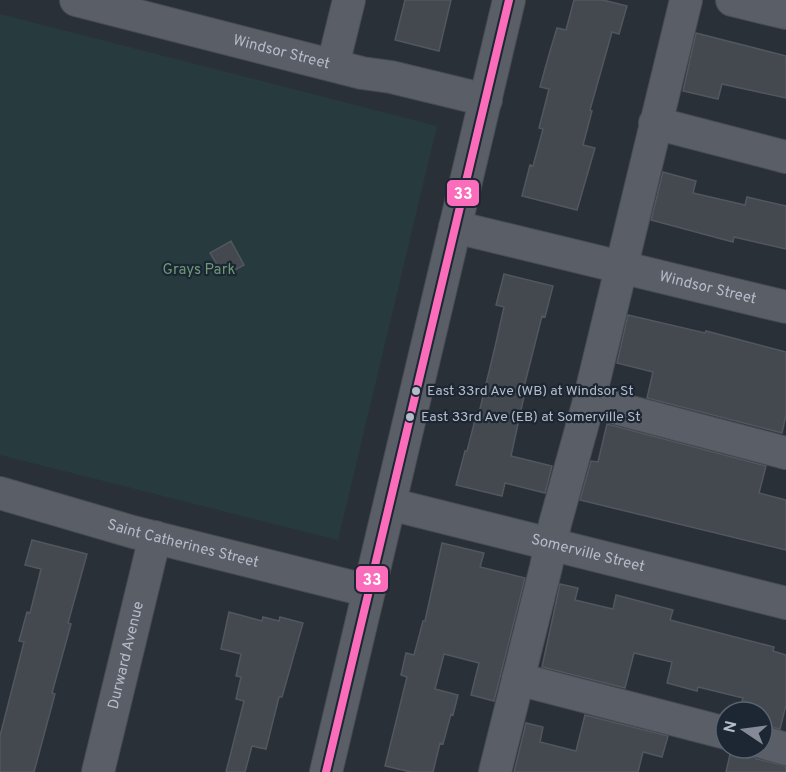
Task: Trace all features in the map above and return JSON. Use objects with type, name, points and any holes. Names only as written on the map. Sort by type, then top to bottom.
[{"type":"street","name":"Windsor Street","points":[[76,0],[333,65],[486,100]]},
{"type":"street","points":[[333,65],[349,0]]},
{"type":"street","points":[[326,772],[510,0]]},
{"type":"street","points":[[495,772],[555,524],[589,401],[686,0]]},
{"type":"street","points":[[732,0],[786,13]]},
{"type":"street","points":[[655,123],[786,157]]},
{"type":"street","name":"Windsor Street","points":[[455,226],[786,307]]},
{"type":"street","points":[[589,401],[786,453]]},
{"type":"street","name":"Saint Catherines Street","points":[[0,493],[155,537],[369,591]]},
{"type":"street","name":"Somerville Street","points":[[390,504],[786,603]]},
{"type":"street","name":"Durward Avenue","points":[[98,772],[155,537]]},
{"type":"street","points":[[519,679],[714,730]]},
{"type":"green space","name":"Grays Park","points":[[0,14],[437,126],[338,540],[0,455]]},
{"type":"building","points":[[405,0],[451,0],[439,51],[395,40]]},
{"type":"building","points":[[574,0],[603,0],[627,6],[619,34],[612,32],[590,110],[592,111],[583,145],[595,148],[577,210],[522,196],[543,129],[539,128],[549,89],[540,87],[557,28],[566,30]]},
{"type":"building","points":[[696,33],[786,56],[786,98],[722,84],[718,99],[683,91]]},
{"type":"building","points":[[663,172],[696,181],[693,193],[745,205],[747,197],[786,206],[786,249],[734,237],[733,242],[651,220]]},
{"type":"building","points":[[231,241],[244,265],[224,276],[210,253]]},
{"type":"building","points":[[504,274],[553,286],[545,317],[542,316],[523,391],[525,392],[511,456],[552,466],[545,493],[505,483],[502,496],[456,485],[476,416],[478,417],[495,347],[504,307],[496,305]]},
{"type":"building","points":[[628,315],[705,333],[706,331],[786,352],[786,415],[782,433],[647,398],[653,372],[617,363]]},
{"type":"building","points":[[607,424],[766,466],[759,493],[786,500],[786,550],[580,500],[591,461],[598,462]]},
{"type":"building","points":[[32,540],[87,554],[68,623],[71,624],[34,772],[0,772],[0,736],[24,642],[19,641],[27,612],[30,613],[41,569],[25,565]]},
{"type":"building","points":[[442,543],[484,553],[480,567],[525,578],[494,701],[471,695],[479,663],[444,654],[435,689],[458,695],[453,715],[451,714],[443,744],[440,743],[433,772],[411,772],[385,766],[407,677],[401,675],[406,653],[414,655],[423,621],[425,621]]},
{"type":"building","points":[[560,584],[578,588],[575,600],[613,609],[616,595],[673,610],[670,620],[774,647],[773,651],[786,655],[786,705],[780,729],[774,728],[774,700],[742,700],[743,698],[698,687],[697,691],[667,683],[672,662],[634,653],[625,688],[542,667]]},
{"type":"building","points":[[229,612],[262,621],[263,617],[279,621],[280,617],[303,623],[282,697],[279,697],[266,749],[252,746],[245,772],[226,772],[244,701],[236,699],[241,677],[236,676],[241,654],[221,649]]},
{"type":"building","points":[[585,715],[668,736],[662,757],[643,752],[638,772],[514,772],[526,723],[543,727],[540,742],[576,751]]},
{"type":"building","points":[[729,760],[761,760],[786,766],[786,772],[726,772]]},
{"type":"transit line","name":"33","points":[[326,772],[509,0]]},
{"type":"place","name":"East 33rd Ave (WB) at Windsor St","points":[[416,391]]},
{"type":"place","name":"East 33rd Ave (EB) at Somerville St","points":[[410,417]]}]
